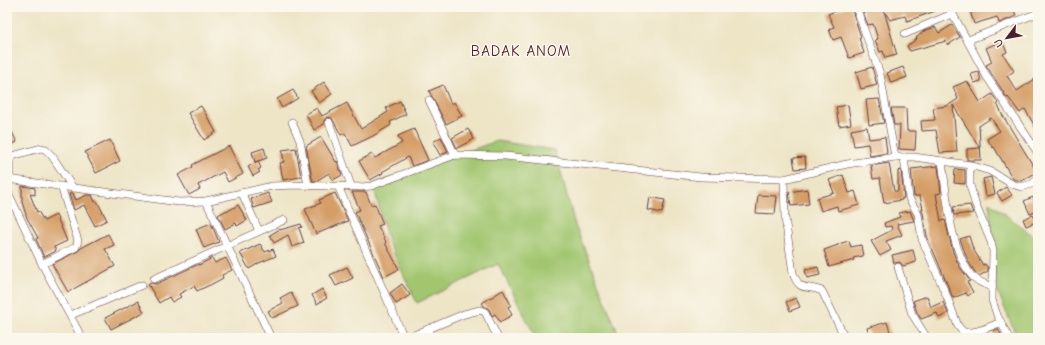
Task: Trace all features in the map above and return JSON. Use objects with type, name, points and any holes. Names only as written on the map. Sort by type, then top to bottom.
[{"type":"street","points":[[856,7],[880,74],[895,157]]},
{"type":"street","points":[[906,34],[951,10],[987,77],[1038,153]]},
{"type":"street","points":[[968,40],[1038,13]]},
{"type":"street","points":[[428,100],[455,155]]},
{"type":"street","points":[[292,122],[300,141],[308,185]]},
{"type":"street","points":[[329,122],[350,186]]},
{"type":"street","points":[[73,188],[49,151],[41,148],[12,156],[10,161],[9,180],[179,202],[206,201],[272,186],[308,185],[361,187],[380,183],[455,155],[505,156],[702,177],[784,179],[847,164],[895,157],[914,157],[970,165],[990,171],[1012,184],[1022,187],[1032,184],[1038,179]]},
{"type":"street","points":[[904,157],[909,198],[918,214],[922,239],[960,330],[966,333],[980,330],[1001,322]]},
{"type":"street","points":[[942,161],[954,238],[959,252],[971,275],[978,282],[992,287]]},
{"type":"street","points":[[970,165],[970,185],[975,203],[991,242],[993,251],[992,300],[1009,338]]},
{"type":"street","points":[[784,179],[785,218],[795,279],[799,286],[815,288],[822,291],[845,338]]},
{"type":"street","points":[[42,264],[77,245],[78,241],[62,186]]},
{"type":"street","points":[[338,186],[405,338],[464,314],[480,310],[485,312],[498,338]]},
{"type":"street","points":[[7,190],[42,264],[82,338]]},
{"type":"street","points":[[242,193],[259,231]]},
{"type":"street","points":[[206,201],[271,338]]},
{"type":"street","points":[[154,279],[284,220]]},
{"type":"street","points":[[898,267],[912,314],[927,338]]},
{"type":"street","points":[[71,316],[142,285]]},
{"type":"street","points":[[428,329],[432,338]]},
{"type":"green space","points":[[497,141],[555,150],[575,225],[620,338],[536,338],[498,264],[417,303],[388,242],[373,184]]},
{"type":"green space","points":[[989,202],[1033,236],[1038,234],[1038,338],[999,338],[1015,333],[995,285]]},
{"type":"building","points":[[846,7],[851,7],[861,37],[859,38],[864,53],[849,58],[841,37],[833,40],[829,29],[834,27],[828,14]]},
{"type":"building","points":[[861,7],[944,8],[907,21],[905,16],[890,20],[884,11],[897,55],[885,58],[883,51],[880,52],[875,40],[878,39],[873,24],[868,25]]},
{"type":"building","points":[[969,7],[1013,7],[1016,16],[999,23],[997,17],[974,24]]},
{"type":"building","points":[[952,25],[960,37],[948,45],[946,41],[910,51],[907,46],[917,39],[916,38],[924,31],[935,27],[939,33]]},
{"type":"building","points":[[1002,41],[1007,52],[1003,54],[1014,71],[1007,76],[1017,91],[1038,77],[1038,132],[1025,109],[1020,113],[1008,97],[1007,98],[986,65],[992,62],[986,48]]},
{"type":"building","points":[[872,67],[877,85],[861,89],[856,72]]},
{"type":"building","points":[[903,67],[907,77],[891,83],[887,73]]},
{"type":"building","points":[[979,72],[981,81],[974,83],[971,74]]},
{"type":"building","points":[[967,81],[980,102],[992,94],[998,103],[997,104],[1000,111],[1037,172],[1022,181],[1013,179],[994,147],[993,148],[987,139],[1000,131],[991,118],[979,126],[981,160],[967,160],[967,149],[980,148],[953,105],[957,152],[940,153],[936,130],[922,131],[921,121],[935,120],[933,108],[947,106],[958,99],[953,87]]},
{"type":"building","points":[[324,82],[332,94],[319,103],[311,91]]},
{"type":"building","points":[[443,85],[451,104],[454,102],[462,116],[446,124],[429,91]]},
{"type":"building","points":[[293,90],[298,98],[282,108],[277,99]]},
{"type":"building","points":[[879,99],[884,123],[869,125],[866,100]]},
{"type":"building","points":[[400,101],[406,114],[390,122],[391,125],[373,136],[352,146],[345,133],[341,135],[332,118],[327,117],[324,124],[314,130],[306,114],[317,108],[322,116],[347,103],[361,129],[388,112],[386,108]]},
{"type":"building","points":[[848,105],[851,124],[839,126],[836,107]]},
{"type":"building","points":[[201,106],[216,132],[204,140],[188,113]]},
{"type":"building","points":[[891,108],[906,108],[907,131],[916,131],[915,150],[899,149],[900,125],[894,125]]},
{"type":"building","points":[[7,122],[17,142],[7,147]]},
{"type":"building","points":[[867,127],[869,139],[885,137],[887,153],[870,156],[868,144],[854,146],[851,130]]},
{"type":"building","points":[[414,129],[428,160],[412,166],[408,157],[370,180],[359,161],[372,154],[375,158],[402,143],[398,136]]},
{"type":"building","points":[[468,129],[474,139],[457,148],[452,138]]},
{"type":"building","points":[[321,137],[336,162],[337,161],[342,175],[333,180],[329,173],[316,181],[313,181],[306,146]]},
{"type":"building","points":[[441,137],[448,152],[440,155],[433,142]]},
{"type":"building","points":[[110,140],[120,161],[96,173],[85,152]]},
{"type":"building","points":[[229,146],[243,174],[228,182],[223,172],[198,185],[200,189],[189,195],[178,175],[193,167],[192,165]]},
{"type":"building","points":[[264,148],[267,158],[255,162],[252,152]]},
{"type":"building","points":[[296,148],[301,177],[283,180],[280,163],[284,162],[282,150]]},
{"type":"building","points":[[805,157],[806,168],[795,169],[793,158]]},
{"type":"building","points":[[258,161],[261,168],[258,170],[260,172],[253,176],[248,167]]},
{"type":"building","points":[[889,163],[894,191],[898,191],[898,171],[901,170],[904,198],[902,198],[902,200],[884,203],[880,178],[873,179],[871,166]]},
{"type":"building","points":[[938,166],[941,193],[936,194],[941,221],[945,220],[953,252],[959,266],[970,281],[967,282],[973,292],[968,296],[966,293],[953,298],[927,236],[921,209],[923,209],[920,196],[914,196],[911,169]]},
{"type":"building","points":[[955,169],[965,170],[965,184],[954,183]]},
{"type":"building","points":[[843,175],[849,193],[855,191],[859,205],[838,211],[837,206],[821,211],[817,198],[834,193],[829,180]]},
{"type":"building","points":[[991,177],[995,194],[986,196],[983,179]]},
{"type":"building","points":[[22,186],[35,188],[35,195],[30,194],[37,212],[38,211],[44,221],[56,215],[67,241],[54,247],[56,251],[44,257],[36,239],[38,238],[27,218],[22,202]]},
{"type":"building","points":[[1006,187],[1012,195],[1002,201],[997,193]]},
{"type":"building","points":[[807,189],[809,204],[791,206],[789,192]]},
{"type":"building","points":[[352,192],[366,192],[371,205],[375,204],[383,224],[378,226],[399,269],[384,277],[355,212],[360,210]]},
{"type":"building","points":[[73,193],[76,200],[87,195],[92,195],[95,202],[97,201],[107,220],[95,226],[84,205],[74,210],[69,194]]},
{"type":"building","points":[[268,193],[272,202],[254,208],[251,199]]},
{"type":"building","points":[[335,193],[348,221],[316,234],[305,209],[321,203],[319,200]]},
{"type":"building","points":[[758,195],[777,196],[775,214],[756,213]]},
{"type":"building","points":[[650,197],[665,200],[662,213],[648,210]]},
{"type":"building","points":[[1033,197],[1038,211],[1030,214],[1024,201]]},
{"type":"building","points":[[238,205],[247,220],[237,226],[236,223],[225,229],[218,215]]},
{"type":"building","points":[[970,205],[973,213],[954,215],[953,207]]},
{"type":"building","points":[[910,211],[914,221],[897,224],[902,235],[886,241],[891,250],[880,256],[871,241],[892,230],[891,226],[885,227],[884,223],[900,217],[899,213]]},
{"type":"building","points":[[1033,215],[1036,222],[1026,226],[1023,219]]},
{"type":"building","points":[[211,223],[219,242],[204,248],[196,229]]},
{"type":"building","points":[[301,224],[302,227],[299,228],[304,243],[292,247],[288,235],[274,243],[270,235],[280,229]]},
{"type":"building","points":[[108,234],[114,245],[105,249],[115,266],[68,292],[52,264]]},
{"type":"building","points":[[969,236],[973,249],[983,265],[985,264],[988,268],[988,271],[979,276],[968,261],[960,239]]},
{"type":"building","points":[[849,241],[851,247],[861,245],[863,256],[829,267],[824,250]]},
{"type":"building","points":[[260,244],[265,252],[273,249],[276,256],[249,269],[240,253]]},
{"type":"building","points":[[913,250],[916,262],[903,266],[900,262],[894,263],[892,255]]},
{"type":"building","points":[[212,258],[215,263],[226,258],[232,270],[222,275],[223,278],[197,291],[194,286],[179,294],[181,297],[172,302],[169,297],[159,303],[148,284],[156,284]]},
{"type":"building","points":[[347,267],[353,278],[336,286],[330,275]]},
{"type":"building","points":[[818,267],[820,275],[807,278],[805,270]]},
{"type":"building","points":[[402,284],[410,295],[396,304],[390,293]]},
{"type":"building","points":[[322,289],[327,298],[317,304],[312,295]]},
{"type":"building","points":[[503,290],[511,305],[508,307],[512,315],[500,322],[495,314],[492,316],[489,309],[482,303]]},
{"type":"building","points":[[291,292],[298,306],[272,318],[268,311],[283,303],[280,298]]},
{"type":"building","points":[[927,296],[931,307],[943,302],[948,313],[939,318],[937,313],[921,319],[913,301]]},
{"type":"building","points":[[796,298],[800,307],[790,311],[786,302]]},
{"type":"building","points":[[138,301],[144,312],[111,329],[105,318]]},
{"type":"building","points":[[887,322],[892,338],[870,338],[867,328]]},
{"type":"building","points":[[998,329],[1003,338],[997,338],[993,331]]},
{"type":"district","name":"BADAK ANOM","points":[[521,51]]}]
